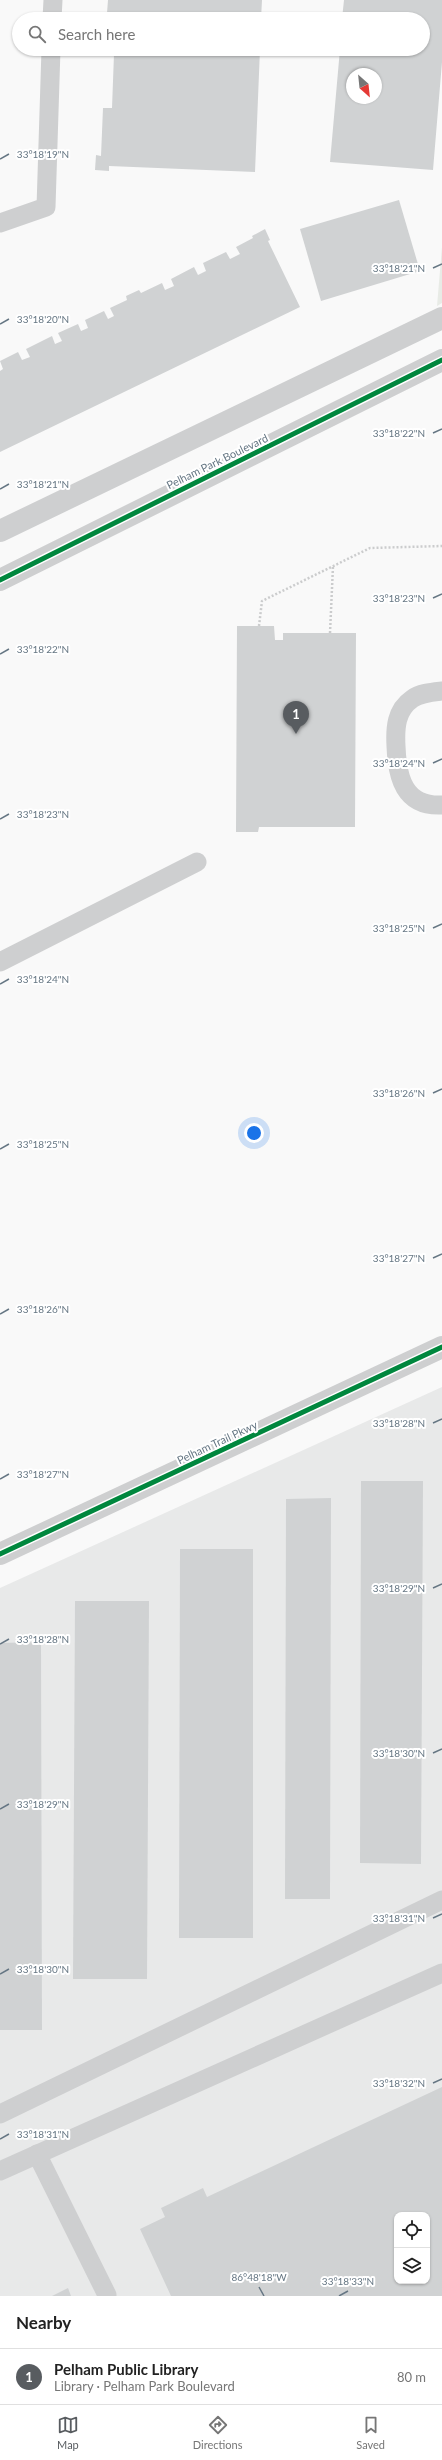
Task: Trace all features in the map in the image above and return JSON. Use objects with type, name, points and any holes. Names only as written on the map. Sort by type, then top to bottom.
[{"type":"street","points":[[0,532],[442,318]]},
{"type":"street","name":"Pelham Park Boulevard","points":[[0,580],[442,360]]},
{"type":"street","name":"Pelham Trail Pkwy","points":[[0,1554],[442,1347]]},
{"type":"lane","points":[[52,12],[53,0]]},
{"type":"lane","points":[[0,223],[46,207],[51,56]]},
{"type":"lane","points":[[442,691],[413,698],[404,706],[398,717],[396,732],[396,768],[404,788],[412,797],[425,803],[442,806]]},
{"type":"lane","points":[[0,962],[197,862]]},
{"type":"lane","points":[[0,2114],[442,1900]]},
{"type":"lane","points":[[0,2171],[442,1973]]},
{"type":"lane","points":[[37,2154],[106,2295]]},
{"type":"path","points":[[259,626],[262,601],[370,548],[442,546]]},
{"type":"path","points":[[330,633],[333,566]]},
{"type":"shaded area","points":[[442,247],[442,303],[437,306]]},
{"type":"shaded area","points":[[442,1387],[442,2296],[0,2296],[0,1588]]},
{"type":"building","points":[[108,0],[262,0],[261,12],[107,12]]},
{"type":"building","points":[[344,0],[442,0],[442,62],[433,170],[330,162],[339,56],[430,56],[430,12],[343,12]]},
{"type":"building","points":[[114,56],[260,56],[255,172],[109,166],[109,171],[95,170],[96,155],[101,156],[103,108],[112,108]]},
{"type":"building","points":[[399,200],[420,271],[321,301],[300,229]]},
{"type":"building","points":[[265,229],[270,240],[268,241],[300,307],[0,452],[0,371],[3,369],[0,361],[18,352],[22,360],[30,357],[26,349],[52,336],[55,344],[62,341],[58,333],[78,324],[81,331],[88,328],[85,320],[104,311],[108,319],[114,316],[110,308],[127,300],[126,296],[139,290],[141,293],[162,283],[165,290],[174,286],[171,279],[194,267],[198,275],[206,271],[203,263],[226,252],[230,259],[240,254],[236,247],[253,238],[252,236]]},
{"type":"building","points":[[237,626],[274,626],[275,640],[283,640],[283,633],[356,633],[355,827],[259,827],[258,832],[236,832]]},
{"type":"building","points":[[361,1481],[423,1481],[421,1864],[360,1863]]},
{"type":"building","points":[[331,1498],[330,1899],[285,1899],[286,1499]]},
{"type":"building","points":[[180,1549],[253,1549],[253,1938],[179,1938]]},
{"type":"building","points":[[75,1601],[149,1601],[147,1979],[73,1979]]},
{"type":"building","points":[[41,1642],[42,2030],[0,2030],[0,1643]]},
{"type":"building","points":[[442,2087],[442,2296],[171,2296],[140,2229],[165,2217],[161,2208],[203,2188],[207,2197]]},
{"type":"building","points":[[68,2288],[71,2296],[52,2296]]},
{"type":"cycle path","points":[[0,580],[442,360]]},
{"type":"cycle path","points":[[0,1554],[442,1347]]},
{"type":"place","name":"Pelham Public Library","points":[[296,734]]}]
